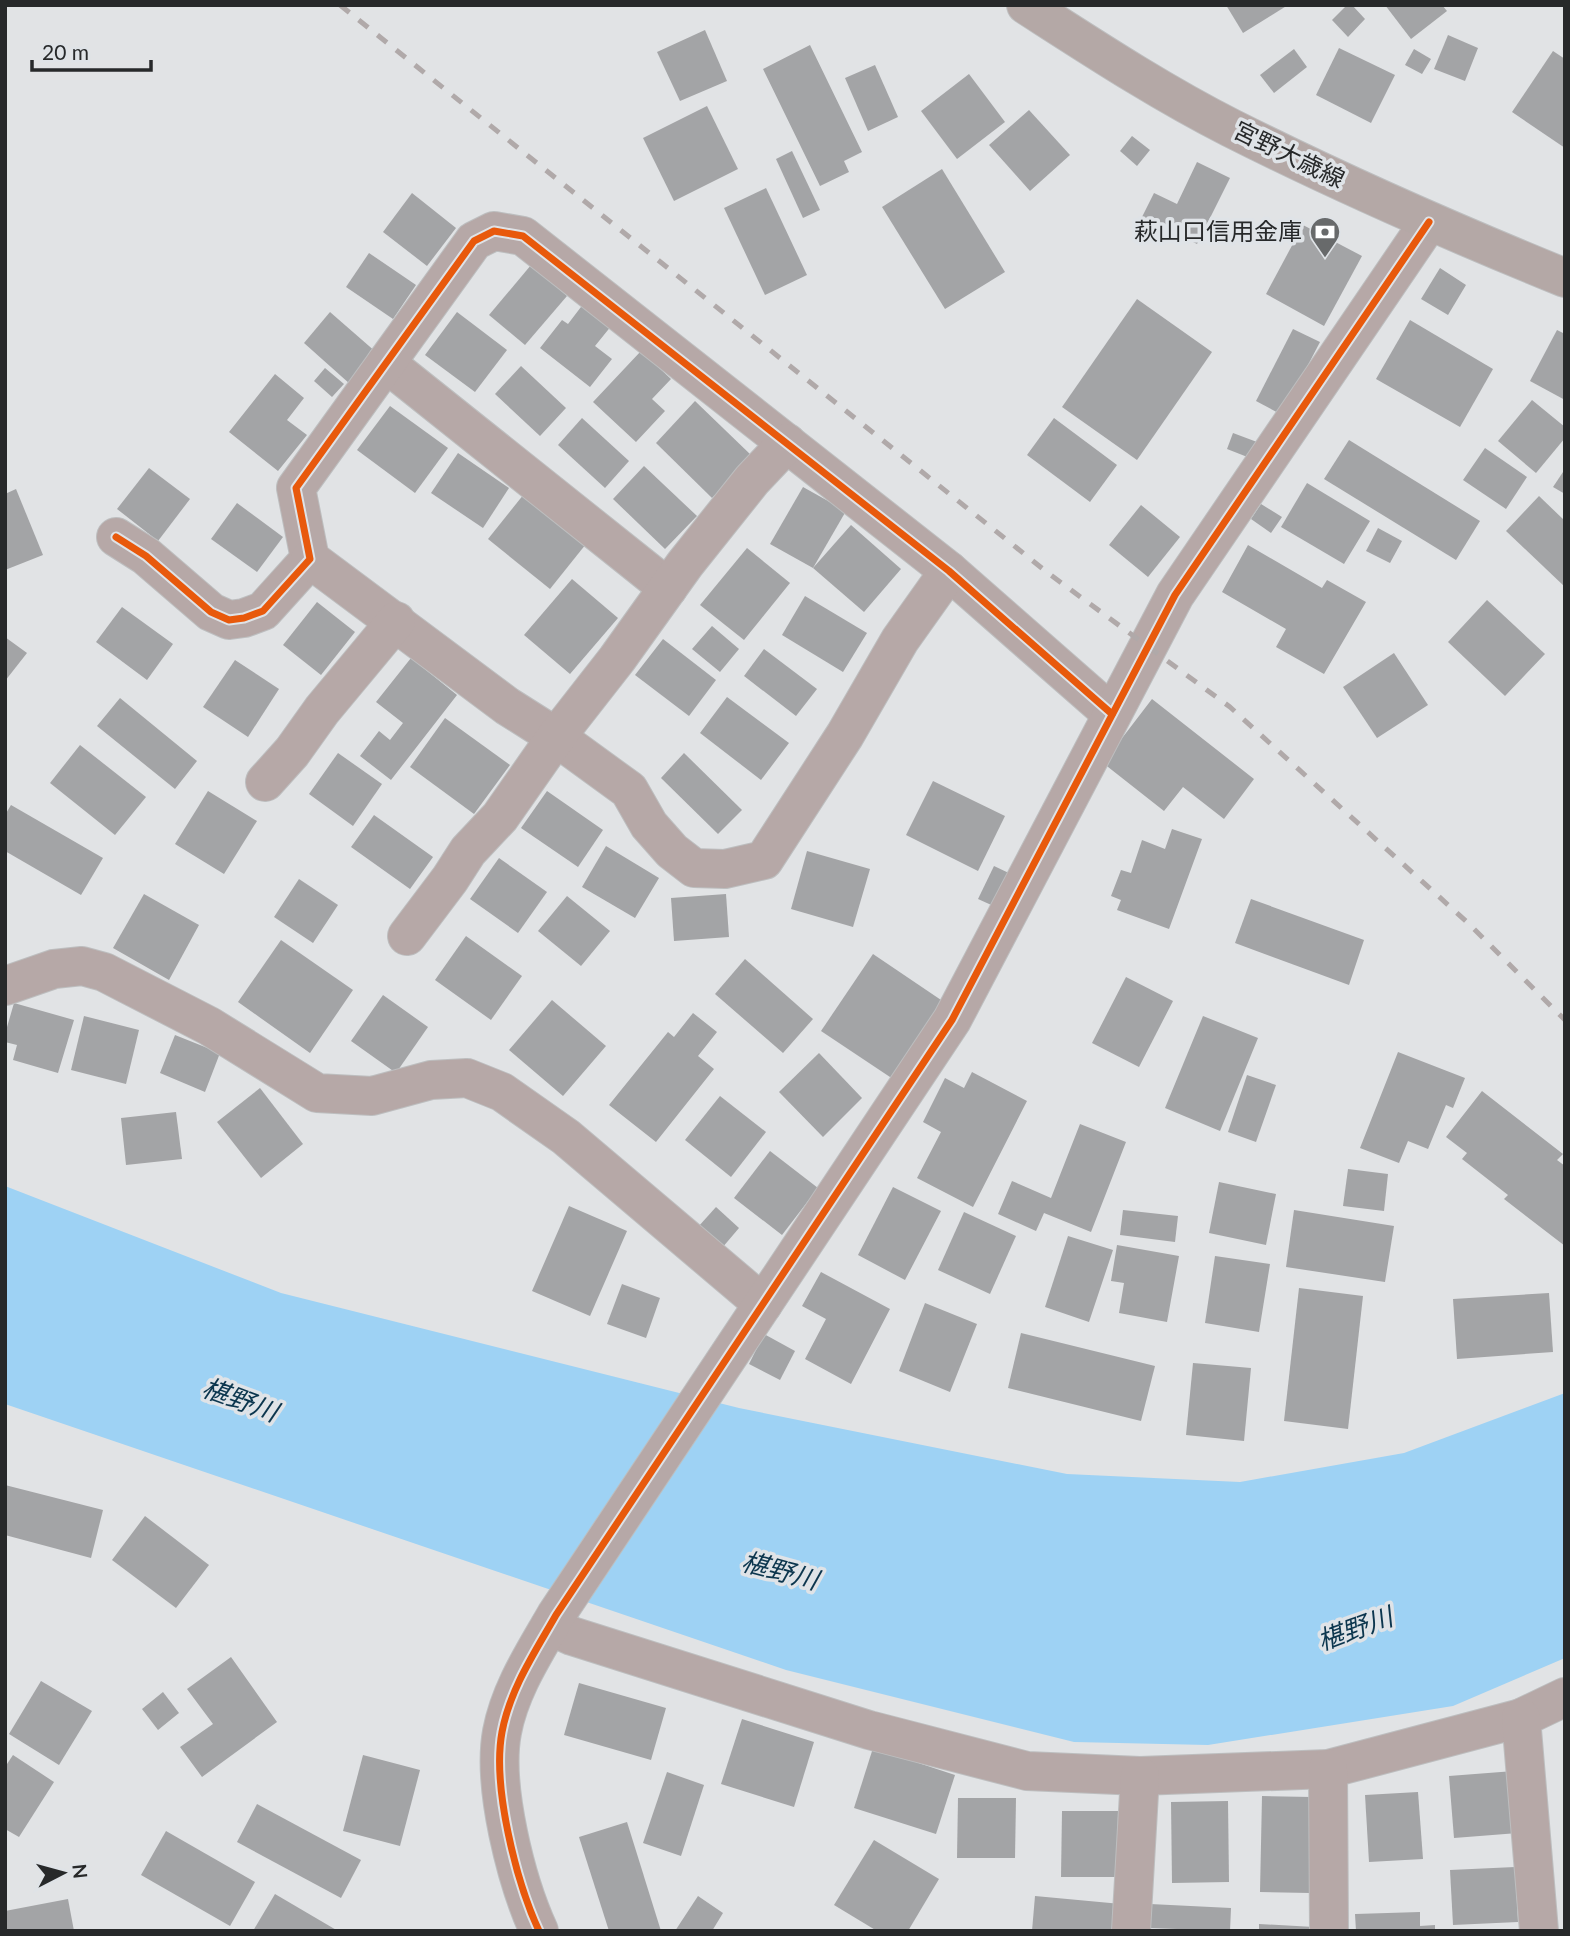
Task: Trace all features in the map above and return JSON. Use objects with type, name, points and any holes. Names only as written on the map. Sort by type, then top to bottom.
[{"type":"main road","name":"宮野大歳線","points":[[1026,5],[1119,66],[1229,127],[1429,222],[1565,278]]},
{"type":"street","points":[[539,1931],[532,1917],[507,1828],[500,1771],[502,1731],[521,1675],[553,1620],[951,1020],[1175,595],[1429,222]]},
{"type":"street","points":[[949,571],[900,640],[845,735],[764,860],[725,869],[694,868],[672,851],[649,825],[629,790],[507,705],[310,559],[296,488],[474,241],[494,231],[523,236],[949,571],[1112,714]]},
{"type":"street","points":[[386,363],[668,588]]},
{"type":"street","points":[[407,936],[468,852],[500,817],[556,737],[717,522],[787,443]]},
{"type":"street","points":[[116,537],[146,556],[211,612],[229,620],[263,611],[310,559]]},
{"type":"street","points":[[265,782],[396,621]]},
{"type":"street","points":[[5,986],[54,970],[82,966],[104,972],[209,1026],[317,1093],[372,1097],[431,1080],[467,1078],[502,1092],[566,1137],[763,1304]]},
{"type":"street","points":[[553,1620],[572,1636],[869,1730],[1027,1771],[1140,1776],[1328,1769],[1521,1718],[1565,1697]]},
{"type":"street","points":[[1521,1718],[1539,1931]]},
{"type":"street","points":[[1328,1769],[1329,1931]]},
{"type":"street","points":[[1131,1931],[1140,1776]]},
{"type":"water","name":"椹野川","points":[[5,1186],[281,1293],[739,1408],[1067,1474],[1240,1482],[1404,1453],[1565,1393],[1565,1658],[1453,1706],[1208,1745],[1074,1742],[786,1670],[5,1404]]},
{"type":"building","points":[[1226,5],[1288,5],[1243,33]]},
{"type":"building","points":[[1347,5],[1352,5],[1365,19],[1348,37],[1332,20]]},
{"type":"building","points":[[1385,5],[1442,5],[1447,11],[1411,39]]},
{"type":"building","points":[[705,30],[727,81],[680,101],[657,52]]},
{"type":"building","points":[[1448,35],[1478,48],[1465,81],[1434,69]]},
{"type":"building","points":[[810,45],[862,152],[844,161],[849,172],[820,186],[763,69]]},
{"type":"building","points":[[1339,48],[1395,75],[1371,123],[1316,95]]},
{"type":"building","points":[[1294,49],[1307,67],[1274,93],[1260,75]]},
{"type":"building","points":[[1414,49],[1431,59],[1422,74],[1405,65]]},
{"type":"building","points":[[1553,51],[1565,59],[1565,148],[1512,112]]},
{"type":"building","points":[[875,65],[898,117],[868,131],[845,78]]},
{"type":"building","points":[[969,74],[1005,122],[957,159],[921,111]]},
{"type":"building","points":[[707,106],[738,169],[674,201],[643,138]]},
{"type":"building","points":[[1029,110],[1070,155],[1030,191],[989,145]]},
{"type":"building","points":[[1132,136],[1150,150],[1137,166],[1120,151]]},
{"type":"building","points":[[792,151],[820,210],[803,218],[776,159]]},
{"type":"building","points":[[1197,162],[1230,178],[1197,244],[1142,217],[1154,193],[1177,204]]},
{"type":"building","points":[[942,169],[1005,272],[945,309],[882,207]]},
{"type":"building","points":[[766,188],[807,275],[765,295],[724,208]]},
{"type":"building","points":[[412,193],[456,228],[427,266],[383,232]]},
{"type":"building","points":[[1303,225],[1362,256],[1324,326],[1266,294]]},
{"type":"building","points":[[369,253],[416,285],[393,319],[346,287]]},
{"type":"building","points":[[531,265],[567,296],[525,345],[489,315]]},
{"type":"building","points":[[1440,268],[1466,285],[1448,315],[1421,299]]},
{"type":"building","points":[[1137,299],[1212,352],[1137,460],[1062,407]]},
{"type":"building","points":[[584,303],[612,325],[595,346],[612,359],[590,387],[540,348],[562,320],[568,324]]},
{"type":"building","points":[[330,312],[377,353],[350,384],[304,343]]},
{"type":"building","points":[[457,312],[507,350],[475,392],[425,355]]},
{"type":"building","points":[[1410,320],[1493,369],[1460,427],[1376,379]]},
{"type":"building","points":[[1293,329],[1320,342],[1282,415],[1256,401]]},
{"type":"building","points":[[1557,330],[1565,334],[1565,400],[1530,381]]},
{"type":"building","points":[[641,351],[671,379],[652,399],[665,411],[636,442],[593,402]]},
{"type":"building","points":[[521,366],[566,408],[540,436],[495,394]]},
{"type":"building","points":[[325,368],[344,384],[332,397],[314,381]]},
{"type":"building","points":[[275,374],[304,398],[287,420],[307,435],[278,471],[229,432]]},
{"type":"building","points":[[1532,400],[1565,427],[1565,438],[1536,473],[1498,441]]},
{"type":"building","points":[[695,401],[752,456],[712,498],[656,443]]},
{"type":"building","points":[[390,406],[448,448],[415,493],[357,450]]},
{"type":"building","points":[[582,418],[629,461],[605,488],[558,445]]},
{"type":"building","points":[[1054,418],[1117,465],[1090,502],[1027,455]]},
{"type":"building","points":[[1233,433],[1257,442],[1250,458],[1227,449]]},
{"type":"building","points":[[1349,440],[1480,521],[1456,560],[1324,479]]},
{"type":"building","points":[[1485,448],[1527,477],[1506,509],[1463,480]]},
{"type":"building","points":[[458,453],[509,488],[483,528],[431,493]]},
{"type":"building","points":[[644,466],[697,516],[665,549],[613,499]]},
{"type":"building","points":[[149,468],[190,499],[158,541],[117,509]]},
{"type":"building","points":[[1565,469],[1565,494],[1553,487]]},
{"type":"building","points":[[1307,483],[1370,521],[1344,564],[1281,527]]},
{"type":"building","points":[[803,487],[846,511],[813,568],[770,544]]},
{"type":"building","points":[[16,489],[43,555],[5,570],[5,494]]},
{"type":"building","points":[[528,489],[590,539],[550,589],[488,539]]},
{"type":"building","points":[[1539,496],[1565,521],[1565,587],[1506,531]]},
{"type":"building","points":[[237,503],[283,537],[257,572],[211,539]]},
{"type":"building","points":[[1261,504],[1282,517],[1271,533],[1251,519]]},
{"type":"building","points":[[1141,505],[1180,537],[1148,577],[1109,545]]},
{"type":"building","points":[[851,525],[901,569],[864,612],[813,568]]},
{"type":"building","points":[[1378,528],[1402,541],[1390,563],[1366,551]]},
{"type":"building","points":[[1248,545],[1322,588],[1327,580],[1366,602],[1324,674],[1276,647],[1286,629],[1222,592]]},
{"type":"building","points":[[747,548],[790,583],[744,640],[700,605]]},
{"type":"building","points":[[572,579],[618,618],[570,674],[524,635]]},
{"type":"building","points":[[805,596],[867,633],[843,672],[782,635]]},
{"type":"building","points":[[1487,600],[1545,654],[1505,696],[1448,642]]},
{"type":"building","points":[[317,602],[355,632],[321,675],[283,645]]},
{"type":"building","points":[[122,607],[173,644],[147,680],[96,642]]},
{"type":"building","points":[[712,626],[739,649],[720,672],[692,649]]},
{"type":"building","points":[[5,637],[27,653],[5,681]]},
{"type":"building","points":[[663,639],[716,680],[689,716],[635,675]]},
{"type":"building","points":[[764,649],[817,689],[796,716],[744,676]]},
{"type":"building","points":[[1394,653],[1428,705],[1377,738],[1343,687]]},
{"type":"building","points":[[411,658],[457,695],[391,780],[360,756],[379,731],[390,740],[403,723],[376,702]]},
{"type":"building","points":[[235,660],[279,689],[248,737],[203,707]]},
{"type":"building","points":[[727,697],[789,743],[761,780],[700,733]]},
{"type":"building","points":[[120,698],[197,761],[175,789],[97,726]]},
{"type":"building","points":[[1152,699],[1254,779],[1224,819],[1183,787],[1164,811],[1103,763]]},
{"type":"building","points":[[445,718],[510,765],[474,814],[410,767]]},
{"type":"building","points":[[80,745],[146,797],[115,835],[50,783]]},
{"type":"building","points":[[338,753],[382,784],[353,826],[309,794]]},
{"type":"building","points":[[684,753],[742,810],[718,834],[661,778]]},
{"type":"building","points":[[933,781],[1005,816],[978,871],[906,835]]},
{"type":"building","points":[[208,791],[257,821],[224,874],[175,844]]},
{"type":"building","points":[[547,791],[603,830],[578,867],[521,828]]},
{"type":"building","points":[[11,805],[103,858],[81,895],[5,851],[5,815]]},
{"type":"building","points":[[374,815],[433,857],[410,889],[351,847]]},
{"type":"building","points":[[1172,829],[1202,839],[1169,929],[1117,910],[1121,900],[1111,896],[1121,870],[1131,873],[1142,840],[1165,849]]},
{"type":"building","points":[[606,846],[659,878],[635,918],[582,887]]},
{"type":"building","points":[[807,851],[870,869],[853,927],[791,909]]},
{"type":"building","points":[[499,858],[547,892],[518,933],[470,899]]},
{"type":"building","points":[[994,866],[1013,875],[998,908],[978,899]]},
{"type":"building","points":[[299,879],[338,905],[313,943],[274,917]]},
{"type":"building","points":[[144,894],[199,925],[169,980],[113,948]]},
{"type":"building","points":[[726,894],[729,937],[674,941],[671,898]]},
{"type":"building","points":[[567,896],[610,931],[581,966],[538,931]]},
{"type":"building","points":[[1251,899],[1364,940],[1349,985],[1235,943]]},
{"type":"building","points":[[466,936],[522,976],[491,1020],[435,980]]},
{"type":"building","points":[[281,940],[353,990],[310,1053],[238,1002]]},
{"type":"building","points":[[873,954],[944,1002],[893,1079],[821,1031]]},
{"type":"building","points":[[745,959],[813,1019],[783,1053],[715,994]]},
{"type":"building","points":[[1126,977],[1173,1001],[1139,1067],[1092,1043]]},
{"type":"building","points":[[383,995],[428,1027],[396,1073],[351,1041]]},
{"type":"building","points":[[552,1000],[606,1046],[563,1096],[509,1050]]},
{"type":"building","points":[[14,1003],[74,1020],[58,1073],[13,1060],[17,1045],[5,1042],[5,1034]]},
{"type":"building","points":[[693,1013],[717,1032],[698,1056],[714,1069],[656,1142],[609,1105],[668,1032],[674,1037]]},
{"type":"building","points":[[84,1016],[139,1030],[126,1084],[71,1070]]},
{"type":"building","points":[[1203,1016],[1258,1038],[1220,1131],[1165,1108]]},
{"type":"building","points":[[175,1035],[220,1053],[205,1092],[160,1073]]},
{"type":"building","points":[[1398,1052],[1465,1078],[1453,1108],[1446,1105],[1428,1149],[1408,1141],[1399,1163],[1360,1148]]},
{"type":"building","points":[[819,1053],[862,1098],[823,1137],[779,1092]]},
{"type":"building","points":[[972,1072],[1027,1101],[973,1207],[917,1178],[941,1132],[923,1122],[945,1078],[964,1088]]},
{"type":"building","points":[[1247,1075],[1276,1085],[1256,1142],[1228,1132]]},
{"type":"building","points":[[260,1088],[303,1144],[261,1178],[217,1122]]},
{"type":"building","points":[[1482,1091],[1563,1154],[1557,1160],[1565,1166],[1565,1246],[1504,1199],[1508,1195],[1462,1159],[1467,1153],[1446,1137]]},
{"type":"building","points":[[720,1096],[766,1132],[731,1177],[685,1140]]},
{"type":"building","points":[[176,1112],[182,1159],[126,1165],[121,1118]]},
{"type":"building","points":[[1080,1124],[1126,1142],[1091,1232],[1044,1213],[1036,1231],[998,1214],[1012,1181],[1051,1198]]},
{"type":"building","points":[[770,1151],[818,1188],[782,1235],[734,1198]]},
{"type":"building","points":[[1348,1169],[1388,1174],[1384,1211],[1343,1206]]},
{"type":"building","points":[[1219,1182],[1276,1194],[1266,1245],[1209,1233]]},
{"type":"building","points":[[893,1187],[941,1211],[905,1280],[858,1255]]},
{"type":"building","points":[[569,1206],[627,1231],[590,1316],[532,1291]]},
{"type":"building","points":[[716,1207],[739,1228],[722,1248],[698,1227]]},
{"type":"building","points":[[1123,1210],[1178,1216],[1175,1242],[1120,1235]]},
{"type":"building","points":[[1294,1210],[1394,1226],[1385,1282],[1286,1267]]},
{"type":"building","points":[[964,1212],[1016,1236],[990,1294],[938,1270]]},
{"type":"building","points":[[1068,1236],[1113,1250],[1089,1322],[1045,1307]]},
{"type":"building","points":[[1117,1245],[1179,1256],[1167,1322],[1119,1313],[1124,1283],[1111,1281]]},
{"type":"building","points":[[1215,1256],[1270,1264],[1259,1332],[1205,1323]]},
{"type":"building","points":[[821,1272],[890,1309],[851,1384],[805,1359],[826,1319],[802,1306]]},
{"type":"building","points":[[622,1284],[660,1298],[646,1338],[607,1324]]},
{"type":"building","points":[[1299,1288],[1363,1296],[1348,1429],[1284,1421]]},
{"type":"building","points":[[1549,1293],[1553,1352],[1457,1359],[1453,1299]]},
{"type":"building","points":[[925,1303],[977,1324],[950,1392],[899,1371]]},
{"type":"building","points":[[1021,1333],[1155,1366],[1141,1421],[1008,1388]]},
{"type":"building","points":[[764,1334],[795,1351],[780,1380],[749,1364]]},
{"type":"building","points":[[1193,1363],[1251,1368],[1244,1441],[1186,1435]]},
{"type":"building","points":[[5,1485],[103,1510],[91,1558],[5,1535]]},
{"type":"building","points":[[145,1516],[209,1565],[176,1608],[112,1560]]},
{"type":"building","points":[[231,1657],[277,1722],[202,1777],[180,1747],[213,1724],[187,1689]]},
{"type":"building","points":[[41,1681],[92,1711],[59,1765],[9,1734]]},
{"type":"building","points":[[579,1683],[666,1708],[651,1760],[564,1735]]},
{"type":"building","points":[[163,1692],[179,1713],[158,1730],[142,1709]]},
{"type":"building","points":[[742,1719],[814,1742],[794,1807],[721,1784]]},
{"type":"building","points":[[873,1748],[955,1775],[936,1834],[854,1808]]},
{"type":"building","points":[[13,1755],[54,1782],[19,1837],[5,1829],[5,1767]]},
{"type":"building","points":[[363,1755],[420,1770],[400,1846],[343,1831]]},
{"type":"building","points":[[1514,1771],[1518,1833],[1454,1838],[1449,1776]]},
{"type":"building","points":[[667,1772],[704,1785],[681,1856],[643,1843]]},
{"type":"building","points":[[1418,1792],[1423,1859],[1369,1862],[1365,1795]]},
{"type":"building","points":[[1262,1796],[1312,1797],[1310,1893],[1260,1892]]},
{"type":"building","points":[[958,1798],[1016,1798],[1015,1858],[957,1858]]},
{"type":"building","points":[[1228,1801],[1229,1882],[1172,1883],[1171,1802]]},
{"type":"building","points":[[257,1804],[361,1860],[341,1898],[237,1842]]},
{"type":"building","points":[[1062,1811],[1118,1811],[1117,1877],[1061,1877]]},
{"type":"building","points":[[627,1822],[661,1931],[609,1931],[579,1837]]},
{"type":"building","points":[[166,1831],[255,1882],[230,1926],[141,1875]]},
{"type":"building","points":[[874,1840],[939,1879],[908,1931],[877,1931],[834,1905]]},
{"type":"building","points":[[1515,1867],[1518,1922],[1453,1925],[1450,1870]]},
{"type":"building","points":[[275,1894],[338,1931],[253,1931]]},
{"type":"building","points":[[698,1896],[723,1913],[712,1931],[675,1931]]},
{"type":"building","points":[[1035,1896],[1121,1904],[1118,1931],[1032,1931]]},
{"type":"building","points":[[68,1899],[74,1931],[5,1931],[5,1911]]},
{"type":"building","points":[[1150,1904],[1231,1908],[1230,1931],[1149,1928]]},
{"type":"building","points":[[1420,1912],[1420,1926],[1435,1925],[1435,1931],[1356,1931],[1355,1914]]},
{"type":"building","points":[[1259,1924],[1314,1927],[1314,1931],[1259,1931]]},
{"type":"railway","points":[[340,5],[1048,573],[1230,707],[1468,923],[1565,1020]]},
{"type":"cycle path","points":[[539,1931],[522,1886],[508,1833],[500,1779],[502,1732],[524,1671],[556,1615],[952,1020],[1175,595],[1429,222]]},
{"type":"cycle path","points":[[116,537],[146,556],[211,612],[229,620],[263,611],[310,559],[296,488],[474,241],[494,231],[523,236],[949,571],[1112,714]]},
{"type":"place","name":"萩山口信用金庫","points":[[1325,259]]}]
